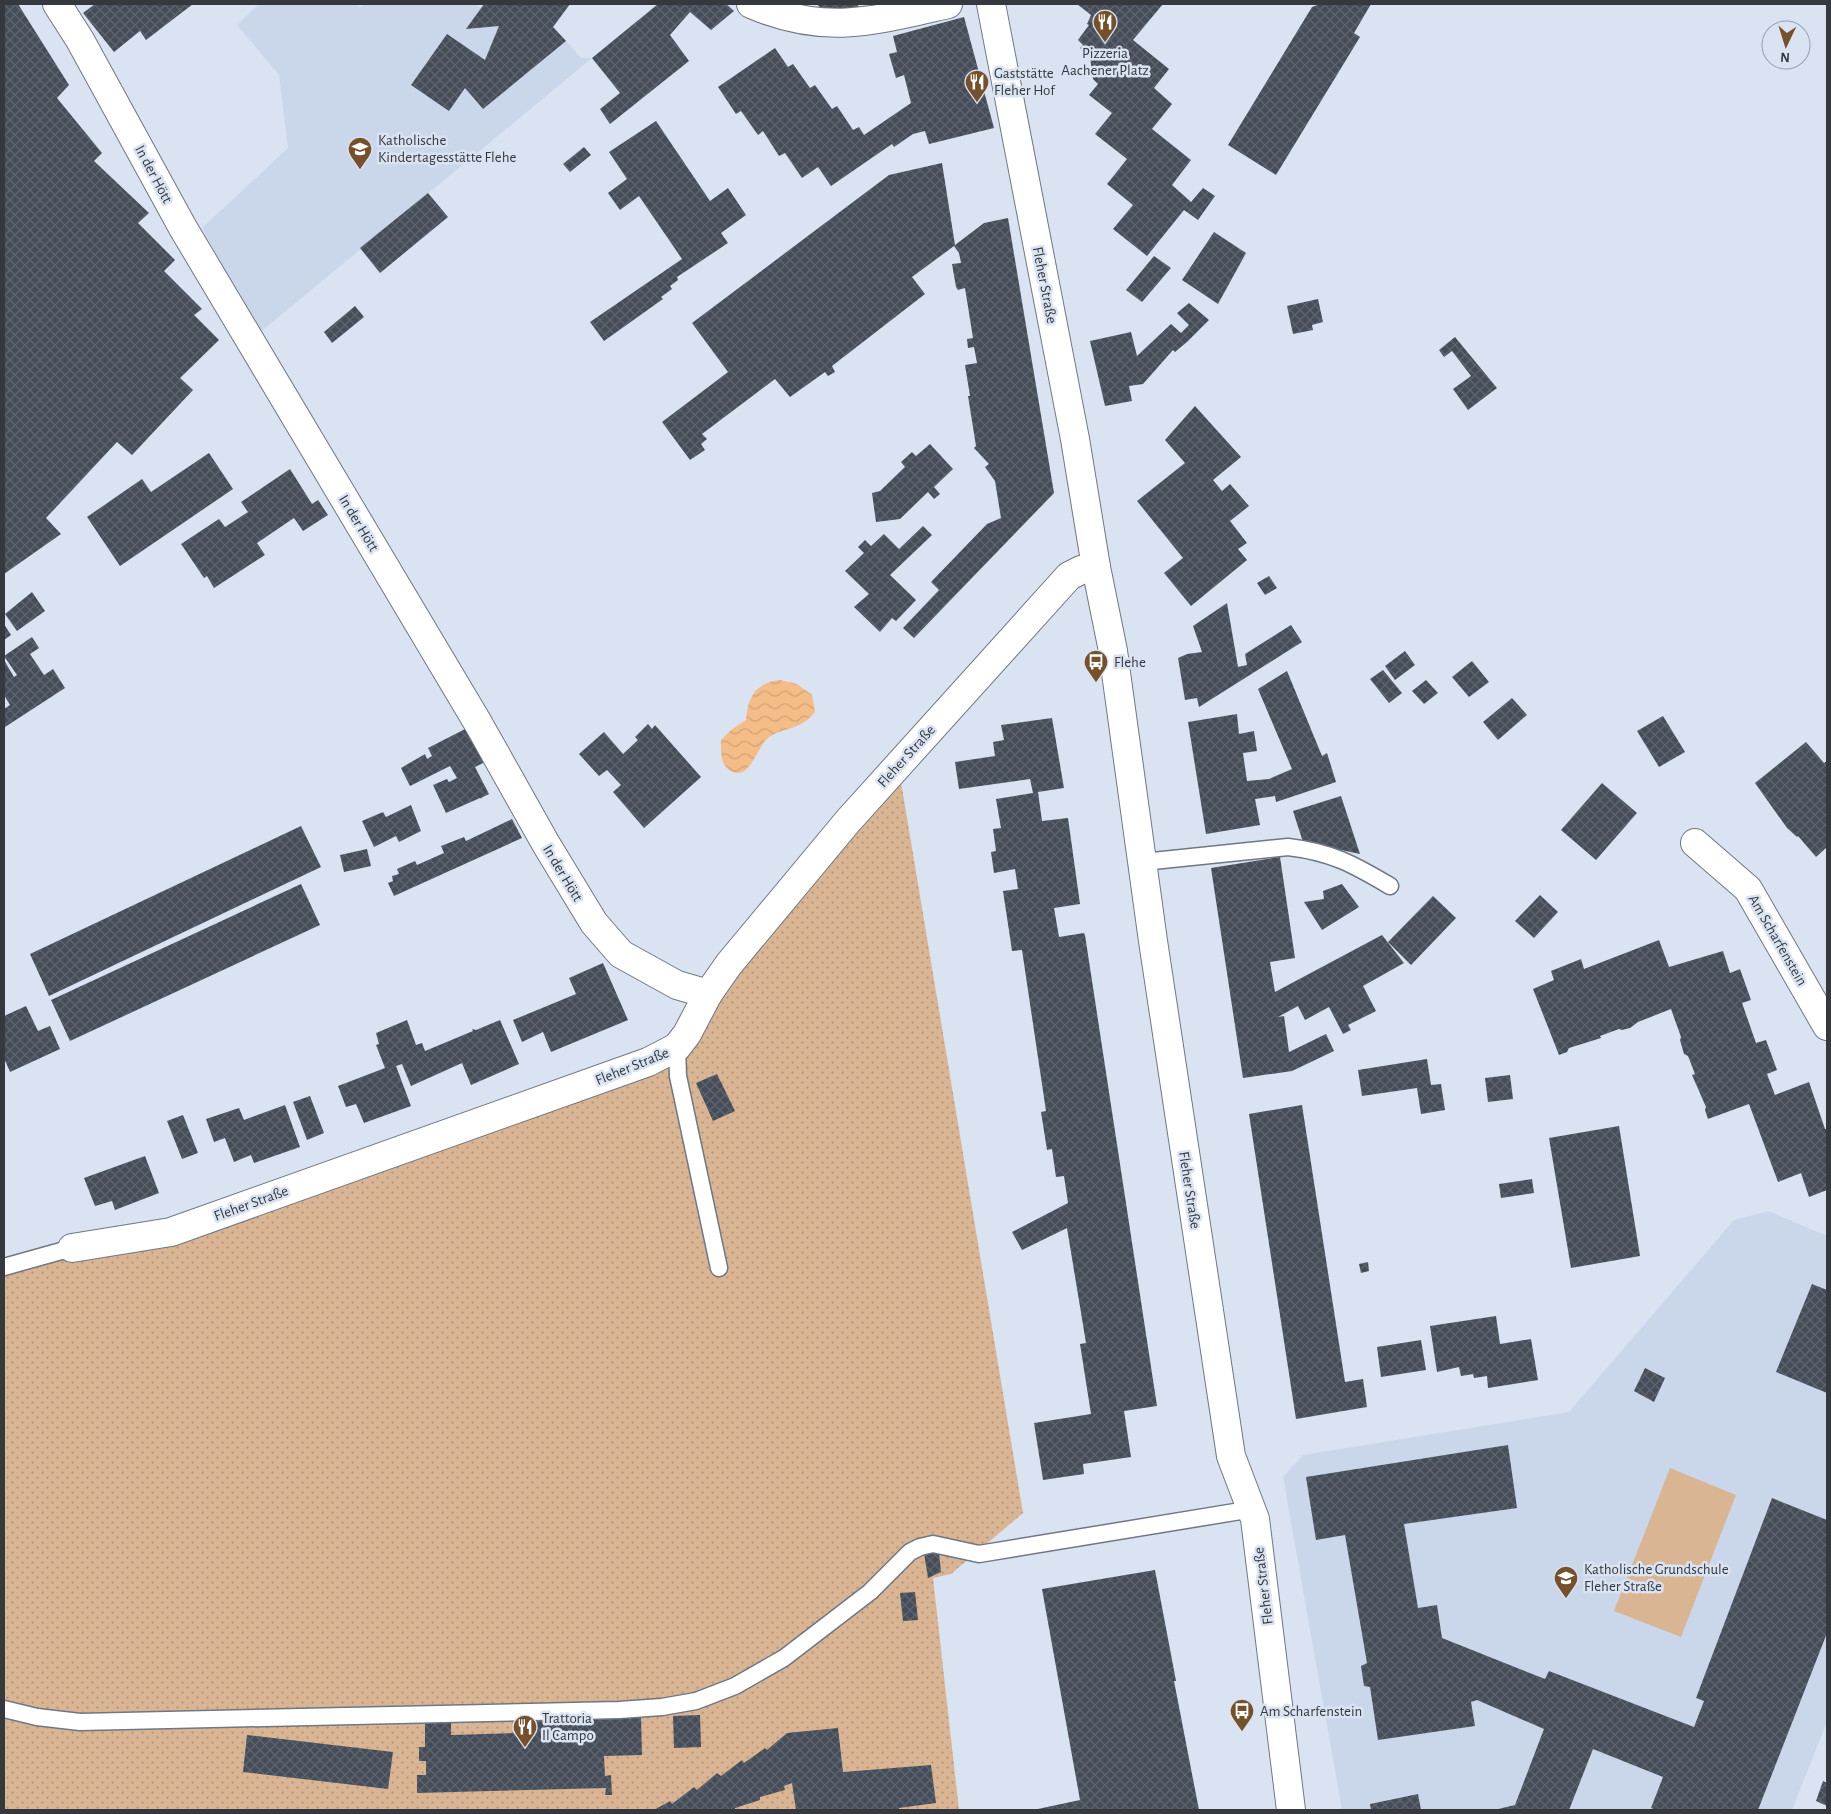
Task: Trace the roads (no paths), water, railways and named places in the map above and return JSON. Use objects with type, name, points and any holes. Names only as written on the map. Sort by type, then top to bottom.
[{"type":"street","name":"In der Hött","points":[[56,4],[98,72],[183,228],[478,723],[546,844],[594,923],[621,954],[677,985],[708,994]]},
{"type":"street","points":[[750,4],[805,20],[831,24],[882,19],[948,4]]},
{"type":"street","name":"Fleher Straße","points":[[991,4],[1075,439],[1117,679],[1231,1456],[1253,1509],[1291,1810]]},
{"type":"street","name":"Fleher Straße","points":[[72,1248],[172,1232],[648,1062],[677,1047],[687,1034],[708,994],[728,964],[848,821],[1069,576],[1096,566]]},
{"type":"street","name":"Am Scharfenstein","points":[[1695,843],[1748,888],[1827,1026]]},
{"type":"lane","points":[[1143,862],[1288,847],[1308,849],[1348,861],[1390,886]]},
{"type":"lane","points":[[677,1047],[678,1076],[719,1268]]},
{"type":"lane","name":"Fleher Straße","points":[[4,1267],[72,1248]]},
{"type":"lane","points":[[4,1709],[36,1717],[80,1722],[619,1710],[662,1707],[696,1701],[735,1686],[784,1658],[870,1592],[910,1552],[920,1547],[933,1544],[979,1554],[1253,1509]]},
{"type":"water","points":[[780,680],[797,684],[812,695],[815,712],[803,723],[768,738],[753,762],[743,772],[731,771],[723,762],[721,740],[731,730],[746,720],[749,704],[754,692],[764,684]]},
{"type":"place","name":"Pizzeria Aachener Platz","points":[[1105,43]]},
{"type":"place","name":"Gaststätte Fleher Hof","points":[[977,103]]},
{"type":"place","name":"Katholische Kindertagesstätte Flehe","points":[[360,170]]},
{"type":"place","name":"Flehe","points":[[1096,683]]},
{"type":"place","name":"Katholische Grundschule Fleher Straße","points":[[1566,1599]]},
{"type":"place","name":"Am Scharfenstein","points":[[1242,1732]]},
{"type":"place","name":"Trattoria Il Campo","points":[[525,1748]]}]
